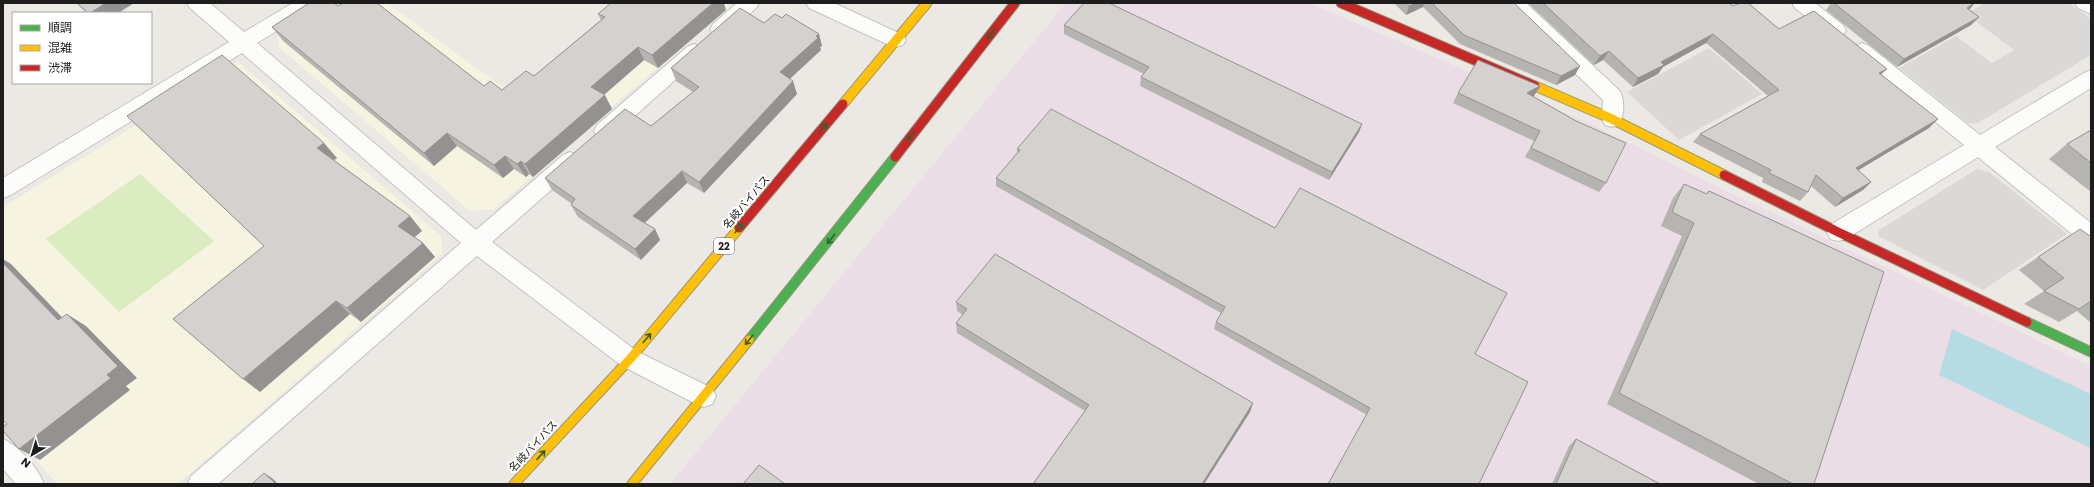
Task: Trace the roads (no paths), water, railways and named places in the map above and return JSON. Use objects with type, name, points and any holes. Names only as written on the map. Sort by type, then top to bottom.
[{"type":"main road","name":"名岐バイパス","points":[[514,484],[630,359],[927,3]]},
{"type":"main road","points":[[632,484],[820,253],[1015,3]]},
{"type":"main road","points":[[1341,3],[1612,119],[1838,232],[2091,352]]},
{"type":"street","points":[[198,3],[476,244],[630,359],[704,396]]},
{"type":"street","points":[[3,189],[308,3]]},
{"type":"street","points":[[200,484],[476,244],[749,3]]},
{"type":"street","points":[[816,3],[896,40]]},
{"type":"street","points":[[1514,3],[1613,97],[1612,119]]},
{"type":"street","points":[[1802,3],[2091,236]]},
{"type":"street","points":[[2085,3],[2091,7]]},
{"type":"street","points":[[1838,232],[2091,78]]},
{"type":"street","points":[[3,451],[32,484]]},
{"type":"water","points":[[1952,329],[2091,394],[2091,448],[1939,375]]}]
